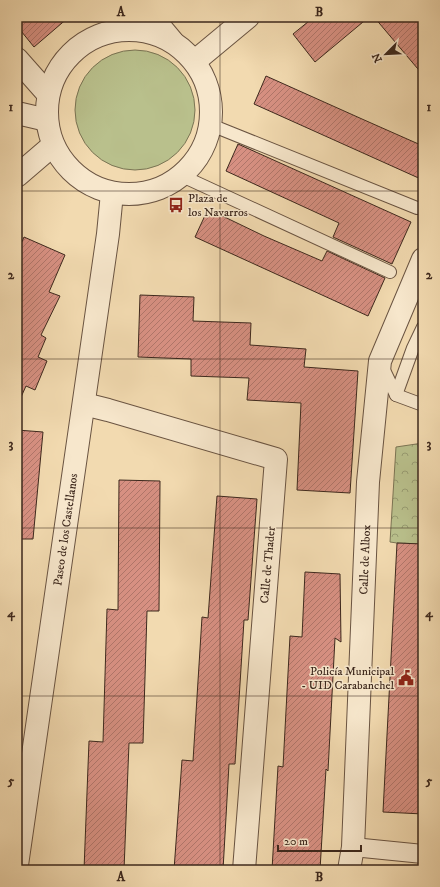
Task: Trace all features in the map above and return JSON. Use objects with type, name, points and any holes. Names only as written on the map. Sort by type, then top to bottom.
[{"type":"street","points":[[152,17],[172,41],[195,61],[206,81],[212,102],[211,125],[206,144],[195,162],[182,176],[160,189],[137,194],[112,193],[90,185],[71,170],[52,146],[47,120],[48,94],[58,70],[74,50],[96,36],[122,29],[148,31],[172,41]]},
{"type":"street","points":[[195,61],[248,17]]},
{"type":"street","points":[[17,59],[48,94]]},
{"type":"street","points":[[17,112],[47,120]]},
{"type":"street","points":[[17,176],[52,146]]},
{"type":"street","name":"Paseo de los Castellanos","points":[[17,865],[84,404],[108,234],[112,193]]},
{"type":"street","name":"Calle de Albox","points":[[349,870],[353,847],[368,482],[380,361],[423,259]]},
{"type":"street","name":"Calle de Thader","points":[[84,404],[276,459],[244,870]]},
{"type":"street","points":[[353,847],[423,854]]},
{"type":"lane","points":[[211,125],[417,208]]},
{"type":"lane","points":[[182,176],[390,272]]},
{"type":"lane","points":[[396,395],[413,348],[423,327]]},
{"type":"lane","points":[[380,361],[396,395],[423,404]]},
{"type":"green space","points":[[135,50],[147,51],[158,55],[168,60],[177,68],[185,77],[190,87],[194,98],[194,122],[190,133],[185,143],[177,152],[168,160],[158,165],[147,169],[135,170],[123,169],[112,165],[102,160],[93,152],[85,143],[80,133],[76,122],[75,110],[76,98],[80,87],[85,77],[93,68],[102,60],[112,55],[123,51]]},
{"type":"green space","points":[[423,443],[423,544],[390,542],[396,447]]},
{"type":"building","points":[[17,17],[69,17],[34,47],[17,26]]},
{"type":"building","points":[[314,17],[369,17],[315,62],[293,34]]},
{"type":"building","points":[[374,17],[423,17],[423,75]]},
{"type":"building","points":[[266,76],[423,146],[423,180],[254,104]]},
{"type":"building","points":[[238,144],[411,222],[392,264],[333,237],[339,223],[226,171]]},
{"type":"building","points":[[208,209],[264,236],[322,261],[327,251],[385,278],[368,316],[195,237]]},
{"type":"building","points":[[24,237],[65,255],[49,292],[60,296],[41,335],[46,338],[38,357],[47,361],[35,390],[26,386],[17,406],[17,253]]},
{"type":"building","points":[[140,295],[194,297],[193,321],[251,323],[250,345],[306,349],[304,367],[358,371],[350,493],[297,490],[301,403],[247,400],[249,378],[191,376],[191,359],[138,357]]},
{"type":"building","points":[[17,430],[43,432],[33,539],[17,539]]},
{"type":"building","points":[[119,480],[160,481],[159,611],[147,611],[143,743],[129,743],[124,870],[84,870],[89,741],[103,742],[107,609],[118,610]]},
{"type":"building","points":[[217,496],[257,499],[248,620],[244,620],[235,764],[229,764],[223,870],[174,870],[182,760],[193,761],[202,617],[208,618]]},
{"type":"building","name":"Policía Municipal - UID Carabanchel","points":[[397,543],[423,544],[423,814],[383,812]]},
{"type":"building","points":[[305,572],[340,574],[341,642],[335,638],[328,771],[326,769],[320,870],[272,870],[278,766],[283,767],[290,636],[302,637]]},
{"type":"place","name":"Plaza de los Navarros","points":[[176,205]]},
{"type":"place","name":"Policía Municipal - UID Carabanchel","points":[[406,678]]}]
